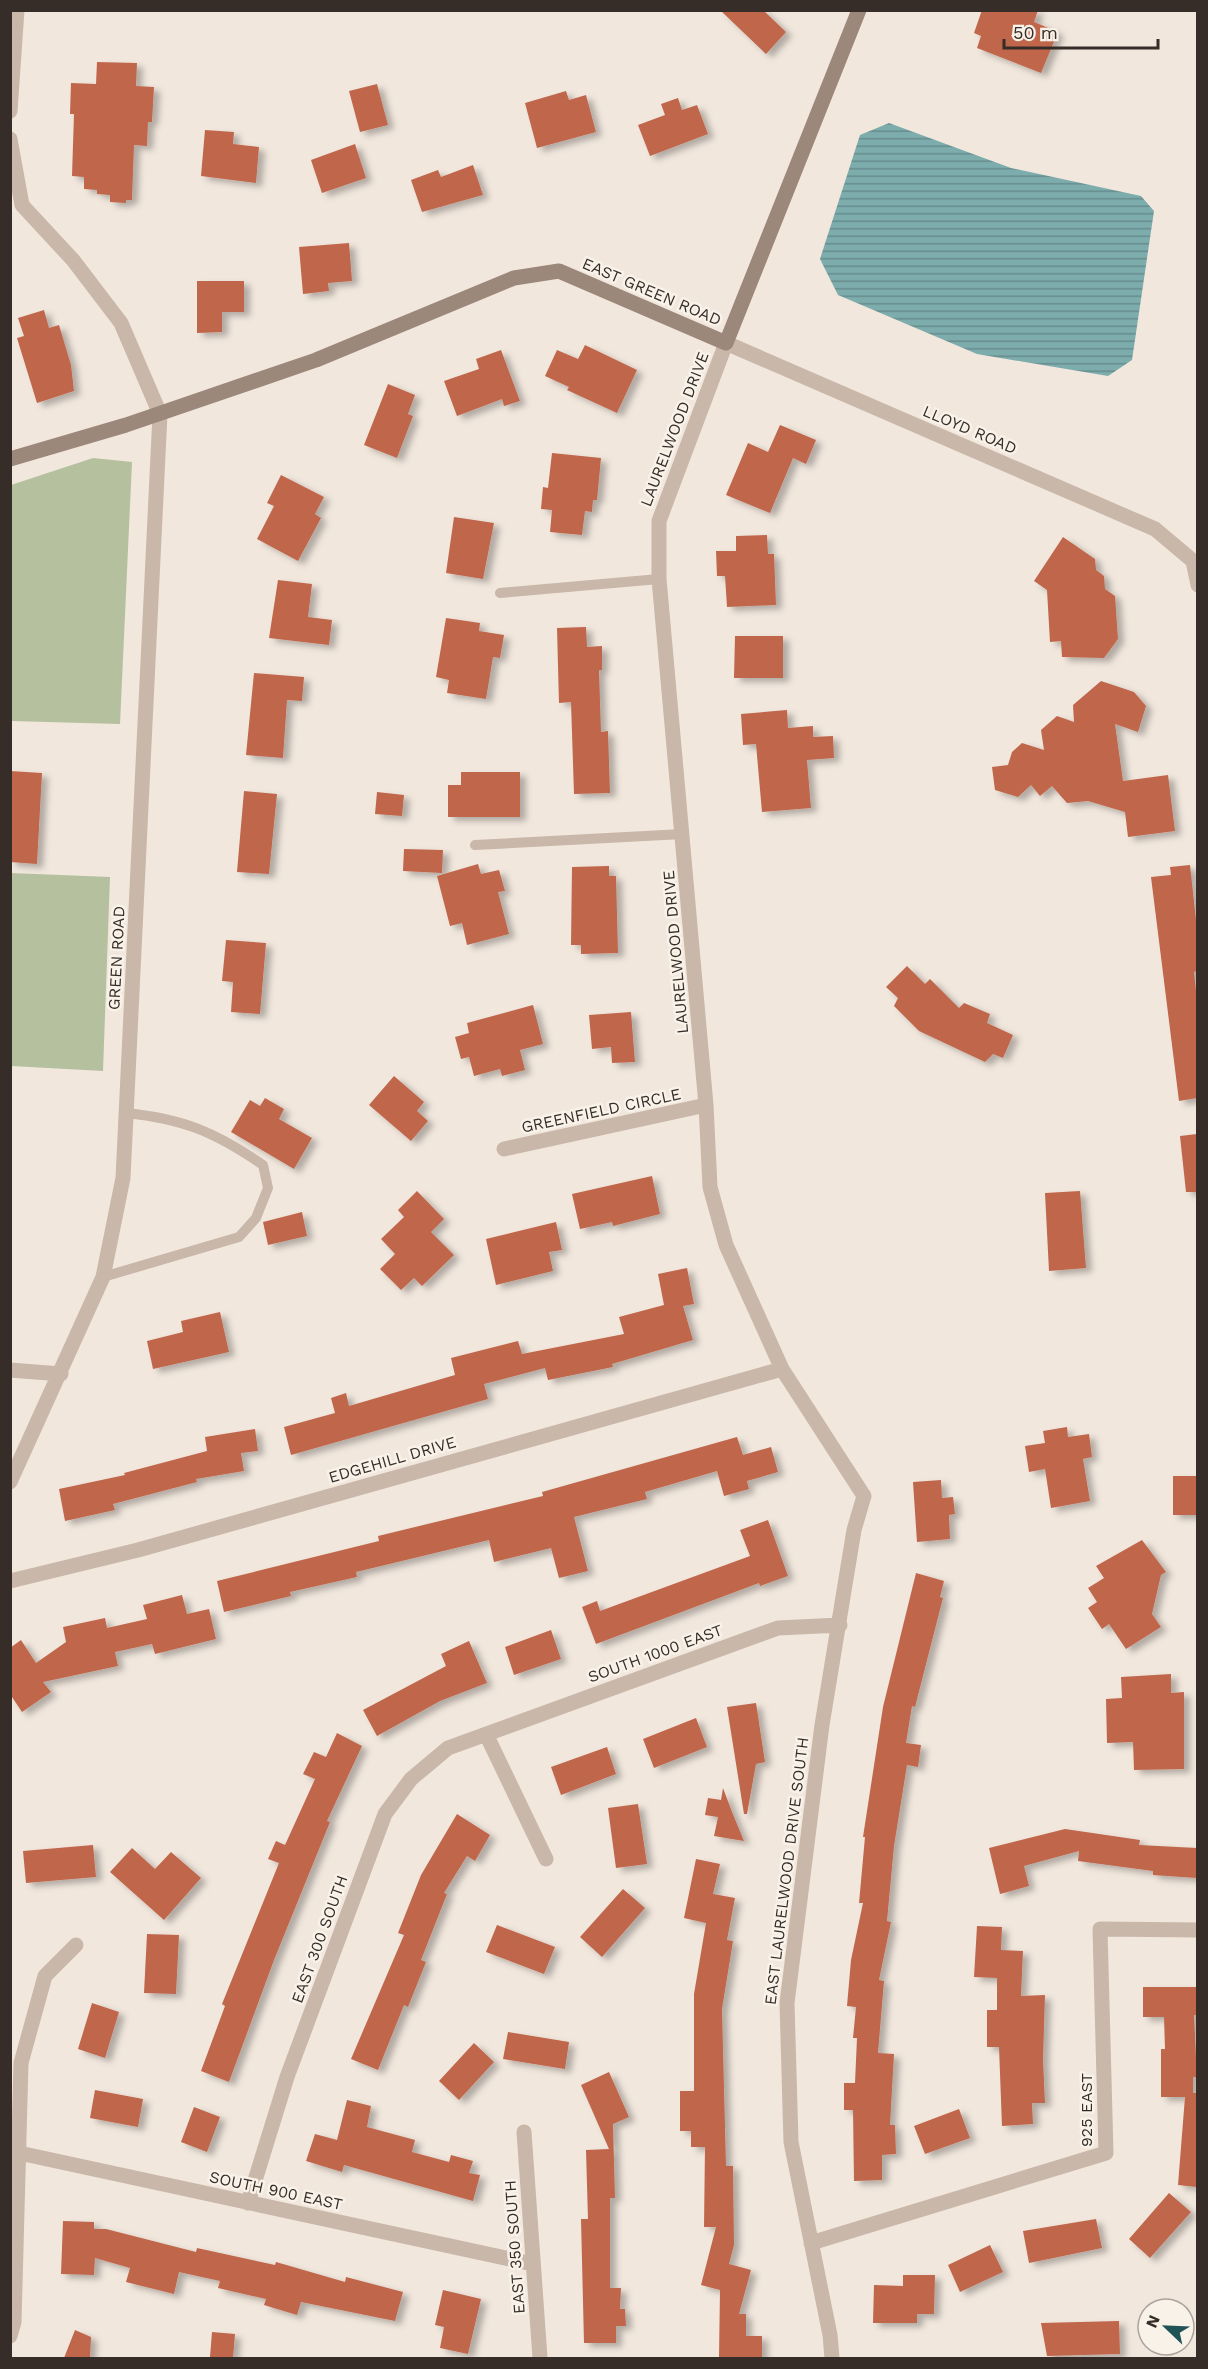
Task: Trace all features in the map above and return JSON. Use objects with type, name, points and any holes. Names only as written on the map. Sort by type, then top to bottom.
[{"type":"street","points":[[10,111],[17,10]]},
{"type":"street","name":"EAST GREEN ROAD","points":[[10,459],[160,414],[316,360],[514,278],[559,271],[726,343],[859,10]]},
{"type":"street","points":[[10,139],[22,205],[72,260],[121,323],[160,414]]},
{"type":"street","name":"LLOYD ROAD","points":[[726,343],[1155,529],[1193,561],[1197,585]]},
{"type":"street","name":"LAURELWOOD DRIVE","points":[[726,343],[659,521],[659,579],[706,1105],[710,1187],[726,1245],[782,1369],[864,1496],[854,1530]]},
{"type":"street","name":"GREEN ROAD","points":[[10,1482],[61,1374],[103,1277],[123,1178],[160,414]]},
{"type":"street","name":"GREENFIELD CIRCLE","points":[[504,1149],[706,1105]]},
{"type":"street","name":"EDGEHILL DRIVE","points":[[10,1581],[138,1550],[782,1369]]},
{"type":"street","points":[[10,1370],[61,1374]]},
{"type":"street","name":"EAST LAURELWOOD DRIVE SOUTH","points":[[832,2358],[830,2335],[791,2142],[787,2003],[822,1725],[854,1530]]},
{"type":"street","name":"SOUTH 1000 EAST","points":[[486,1734],[778,1628],[840,1625]]},
{"type":"street","points":[[486,1734],[546,1859]]},
{"type":"street","name":"EAST 300 SOUTH","points":[[248,2203],[287,2077],[385,1814],[411,1779],[448,1748],[486,1734]]},
{"type":"street","name":"925 EAST","points":[[811,2243],[1106,2153],[1100,1929],[1197,1930]]},
{"type":"street","points":[[10,2336],[14,2322],[15,2152],[21,2063],[45,1976],[76,1945]]},
{"type":"street","name":"EAST 350 SOUTH","points":[[524,2132],[540,2358]]},
{"type":"street","name":"SOUTH 900 EAST","points":[[15,2152],[533,2264]]},
{"type":"lane","points":[[500,593],[659,579]]},
{"type":"lane","points":[[475,844],[683,834]]},
{"type":"lane","points":[[103,1277],[239,1237],[256,1218],[268,1188],[263,1165],[230,1143],[188,1123],[126,1113]]},
{"type":"green space","points":[[93,458],[132,462],[120,724],[11,721],[11,485]]},
{"type":"green space","points":[[11,873],[110,877],[103,1071],[11,1066]]},
{"type":"water","points":[[889,123],[1011,168],[1141,196],[1154,211],[1132,360],[1108,376],[977,354],[838,295],[820,259],[860,135]]},
{"type":"building","points":[[720,10],[763,10],[786,32],[766,54]]},
{"type":"building","points":[[982,10],[1038,10],[1034,22],[1058,32],[1041,73],[977,48],[981,36],[974,33]]},
{"type":"building","points":[[97,62],[137,63],[136,86],[154,87],[152,122],[148,122],[147,146],[134,145],[132,200],[126,200],[126,203],[110,202],[110,195],[97,194],[97,190],[84,189],[84,177],[72,176],[74,114],[70,114],[71,83],[96,84]]},
{"type":"building","points":[[377,84],[388,125],[360,132],[349,91]]},
{"type":"building","points":[[566,91],[569,100],[586,95],[596,132],[537,148],[525,103]]},
{"type":"building","points":[[678,98],[682,110],[697,105],[708,134],[650,156],[638,125],[665,115],[661,104]]},
{"type":"building","points":[[205,130],[234,132],[233,144],[259,147],[256,183],[201,176]]},
{"type":"building","points":[[355,144],[366,178],[322,193],[311,160]]},
{"type":"building","points":[[473,165],[483,195],[422,212],[411,180],[438,170],[441,177]]},
{"type":"building","points":[[349,243],[352,281],[328,283],[329,291],[303,294],[299,247]]},
{"type":"building","points":[[197,281],[244,281],[244,312],[222,312],[222,332],[197,333]]},
{"type":"building","points":[[44,310],[49,328],[59,325],[71,365],[74,391],[37,403],[17,338],[24,336],[18,318]]},
{"type":"building","points":[[585,345],[637,370],[617,413],[567,390],[569,387],[545,376],[557,350],[578,359]]},
{"type":"building","points":[[501,350],[520,401],[504,406],[502,399],[457,416],[444,381],[479,369],[476,359]]},
{"type":"building","points":[[388,384],[415,395],[408,414],[413,416],[397,458],[364,445]]},
{"type":"building","points":[[780,425],[816,440],[806,464],[793,458],[770,513],[726,495],[748,443],[768,452]]},
{"type":"building","points":[[552,453],[601,458],[597,500],[593,500],[592,512],[585,511],[582,535],[550,532],[552,510],[541,509],[543,487],[548,488]]},
{"type":"building","points":[[281,475],[324,497],[315,514],[321,518],[298,561],[257,539],[274,506],[267,503]]},
{"type":"building","points":[[454,517],[494,523],[483,579],[446,573]]},
{"type":"building","points":[[767,535],[768,554],[774,554],[776,605],[727,607],[725,576],[717,576],[716,551],[736,551],[736,536]]},
{"type":"building","points":[[1063,537],[1095,559],[1096,570],[1104,576],[1105,589],[1115,596],[1118,639],[1104,658],[1062,657],[1061,641],[1050,642],[1047,590],[1034,581]]},
{"type":"building","points":[[278,580],[312,584],[308,617],[332,620],[329,645],[269,638]]},
{"type":"building","points":[[446,618],[480,623],[479,631],[504,635],[500,658],[493,657],[486,699],[447,693],[449,680],[436,677]]},
{"type":"building","points":[[586,627],[587,647],[602,646],[602,670],[599,670],[601,732],[608,731],[610,793],[574,794],[571,702],[559,703],[557,628]]},
{"type":"building","points":[[735,636],[783,636],[783,678],[734,678]]},
{"type":"building","points":[[254,673],[304,677],[302,701],[287,700],[283,758],[246,755]]},
{"type":"building","points":[[1101,681],[1134,692],[1146,706],[1138,732],[1115,724],[1123,781],[1168,775],[1175,831],[1128,837],[1125,812],[1088,801],[1067,803],[1052,786],[1040,796],[1031,785],[1018,797],[995,790],[992,767],[1008,765],[1012,752],[1022,743],[1044,750],[1041,730],[1057,716],[1074,722],[1073,705]]},
{"type":"building","points":[[787,710],[788,728],[813,726],[813,737],[833,736],[834,758],[807,760],[811,808],[762,812],[756,744],[743,745],[741,714]]},
{"type":"building","points":[[10,771],[42,773],[37,864],[10,862]]},
{"type":"building","points":[[461,772],[520,772],[520,817],[448,817],[448,785],[461,785]]},
{"type":"building","points":[[244,791],[277,794],[269,874],[237,872]]},
{"type":"building","points":[[377,792],[404,795],[402,816],[375,814]]},
{"type":"building","points":[[404,849],[443,850],[442,873],[403,871]]},
{"type":"building","points":[[478,864],[481,874],[499,870],[505,891],[498,892],[509,934],[467,945],[462,923],[450,926],[437,876]]},
{"type":"building","points":[[1190,865],[1197,929],[1197,971],[1194,972],[1197,1000],[1197,1098],[1179,1101],[1151,877],[1171,875],[1170,867]]},
{"type":"building","points":[[609,866],[609,876],[616,876],[618,953],[581,954],[581,945],[571,945],[572,867]]},
{"type":"building","points":[[226,940],[266,943],[260,1014],[231,1012],[233,982],[222,981]]},
{"type":"building","points":[[907,966],[925,984],[930,979],[959,1008],[964,1003],[990,1014],[987,1023],[1013,1035],[1003,1058],[993,1054],[985,1062],[919,1031],[894,1006],[898,998],[886,987]]},
{"type":"building","points":[[533,1005],[543,1044],[520,1050],[525,1070],[502,1076],[500,1069],[474,1076],[469,1057],[461,1059],[455,1037],[469,1033],[467,1023]]},
{"type":"building","points":[[631,1012],[635,1062],[612,1063],[611,1047],[592,1049],[589,1015]]},
{"type":"building","points":[[394,1076],[424,1102],[417,1111],[428,1121],[411,1141],[369,1105]]},
{"type":"building","points":[[265,1098],[284,1109],[279,1119],[312,1138],[294,1169],[231,1132],[250,1100],[260,1106]]},
{"type":"building","points":[[1197,1134],[1197,1192],[1186,1192],[1180,1136]]},
{"type":"building","points":[[652,1176],[660,1214],[613,1226],[612,1222],[580,1229],[572,1194]]},
{"type":"building","points":[[417,1191],[444,1219],[431,1232],[454,1255],[422,1286],[414,1278],[401,1290],[380,1269],[395,1254],[381,1239],[404,1217],[398,1210]]},
{"type":"building","points":[[1080,1191],[1086,1268],[1049,1271],[1045,1193]]},
{"type":"building","points":[[302,1212],[307,1236],[268,1245],[263,1222]]},
{"type":"building","points":[[556,1222],[562,1250],[549,1252],[553,1271],[496,1285],[486,1239]]},
{"type":"building","points":[[687,1268],[694,1304],[683,1306],[693,1340],[612,1364],[613,1367],[548,1380],[545,1368],[484,1384],[488,1399],[291,1455],[284,1427],[335,1413],[331,1398],[346,1393],[349,1406],[455,1375],[451,1358],[518,1341],[522,1354],[624,1334],[619,1317],[664,1305],[658,1274]]},
{"type":"building","points":[[220,1312],[229,1352],[153,1369],[147,1341],[183,1332],[181,1321]]},
{"type":"building","points":[[1067,1427],[1068,1437],[1089,1434],[1092,1457],[1083,1459],[1090,1501],[1051,1508],[1045,1469],[1029,1472],[1025,1446],[1045,1443],[1043,1431]]},
{"type":"building","points":[[255,1429],[258,1451],[241,1453],[244,1471],[196,1479],[197,1482],[113,1504],[115,1510],[65,1521],[59,1489],[125,1475],[124,1473],[207,1451],[205,1437]]},
{"type":"building","points":[[737,1437],[743,1455],[771,1447],[778,1472],[747,1481],[749,1489],[724,1496],[717,1471],[645,1492],[647,1499],[574,1517],[588,1571],[559,1578],[551,1548],[494,1562],[489,1540],[356,1572],[357,1577],[290,1592],[291,1596],[224,1612],[217,1581],[379,1541],[378,1536],[543,1496],[542,1492]]},
{"type":"building","points":[[1173,1476],[1197,1476],[1197,1515],[1173,1515]]},
{"type":"building","points":[[941,1480],[942,1498],[953,1497],[955,1514],[949,1515],[950,1539],[917,1542],[913,1482]]},
{"type":"building","points":[[768,1520],[788,1576],[760,1586],[759,1583],[596,1644],[582,1607],[597,1601],[600,1611],[750,1556],[740,1530]]},
{"type":"building","points":[[1142,1540],[1166,1572],[1161,1575],[1152,1614],[1161,1627],[1126,1649],[1109,1624],[1102,1629],[1088,1608],[1097,1602],[1088,1588],[1104,1578],[1096,1566]]},
{"type":"building","points":[[916,1573],[944,1581],[940,1597],[943,1598],[915,1707],[912,1706],[906,1743],[921,1745],[918,1767],[907,1765],[894,1846],[887,1921],[891,1922],[879,1980],[884,1981],[878,2053],[894,2054],[890,2125],[895,2125],[896,2154],[882,2155],[882,2180],[854,2181],[853,2110],[844,2110],[844,2083],[855,2083],[857,2038],[853,2038],[856,2007],[847,2006],[851,1960],[863,1903],[859,1903],[865,1837],[863,1837],[883,1707]]},
{"type":"building","points":[[182,1595],[187,1614],[209,1609],[216,1639],[155,1654],[152,1644],[115,1652],[118,1666],[43,1682],[51,1692],[22,1712],[10,1694],[10,1648],[21,1640],[36,1663],[66,1642],[63,1627],[105,1618],[107,1628],[147,1619],[143,1605]]},
{"type":"building","points":[[551,1630],[561,1659],[514,1675],[505,1647]]},
{"type":"building","points":[[469,1641],[487,1683],[440,1701],[377,1736],[363,1710],[446,1666],[441,1654]]},
{"type":"building","points":[[1171,1674],[1171,1693],[1184,1692],[1184,1769],[1134,1770],[1133,1742],[1107,1743],[1106,1699],[1122,1698],[1121,1677]]},
{"type":"building","points":[[756,1703],[765,1762],[756,1764],[747,1814],[744,1814],[727,1707]]},
{"type":"building","points":[[696,1718],[707,1747],[654,1768],[643,1739]]},
{"type":"building","points":[[337,1733],[362,1746],[327,1821],[330,1822],[274,1960],[229,2082],[201,2071],[225,2006],[222,2004],[279,1863],[268,1859],[276,1841],[285,1845],[315,1779],[303,1774],[314,1752],[326,1757]]},
{"type":"building","points":[[607,1747],[616,1774],[561,1795],[551,1767]]},
{"type":"building","points":[[723,1788],[744,1841],[714,1836],[718,1817],[705,1815],[708,1798],[721,1800]]},
{"type":"building","points":[[638,1804],[647,1864],[616,1868],[608,1808]]},
{"type":"building","points":[[457,1814],[490,1835],[475,1861],[467,1856],[444,1893],[447,1894],[421,1960],[426,1962],[408,2007],[404,2005],[378,2070],[351,2059],[404,1935],[398,1933],[421,1875]]},
{"type":"building","points":[[1065,1829],[1140,1840],[1139,1845],[1197,1848],[1197,1878],[1153,1875],[1153,1871],[1078,1861],[1079,1851],[1024,1866],[1029,1886],[1000,1894],[989,1848]]},
{"type":"building","points":[[93,1845],[96,1877],[26,1883],[23,1851]]},
{"type":"building","points":[[132,1848],[155,1869],[171,1852],[201,1878],[164,1920],[110,1872]]},
{"type":"building","points":[[696,1859],[720,1864],[713,1894],[735,1898],[727,1940],[733,1941],[722,2009],[726,2166],[733,2166],[734,2245],[729,2264],[751,2270],[739,2314],[746,2314],[746,2336],[762,2336],[762,2358],[719,2358],[720,2290],[701,2285],[716,2227],[704,2227],[705,2147],[691,2147],[691,2131],[680,2131],[680,2091],[694,2091],[694,1994],[706,1923],[684,1918]]},
{"type":"building","points":[[623,1889],[645,1908],[602,1957],[580,1937]]},
{"type":"building","points":[[497,1925],[555,1947],[544,1974],[486,1952]]},
{"type":"building","points":[[977,1926],[1002,1927],[1001,1950],[1023,1951],[1021,1996],[1045,1995],[1043,2060],[1045,2103],[1032,2103],[1033,2124],[1002,2126],[999,2047],[987,2047],[987,2010],[997,2010],[997,1978],[974,1977]]},
{"type":"building","points":[[147,1934],[179,1935],[176,1994],[144,1993]]},
{"type":"building","points":[[1143,1987],[1197,1987],[1197,2015],[1194,2015],[1197,2077],[1193,2077],[1193,2093],[1197,2093],[1197,2187],[1178,2185],[1185,2097],[1161,2097],[1161,2049],[1165,2049],[1164,2017],[1143,2017]]},
{"type":"building","points":[[92,2003],[119,2012],[105,2058],[78,2049]]},
{"type":"building","points":[[508,2032],[569,2042],[565,2069],[503,2059]]},
{"type":"building","points":[[474,2043],[494,2062],[459,2100],[439,2081]]},
{"type":"building","points":[[609,2072],[629,2117],[613,2124],[615,2198],[610,2198],[610,2288],[621,2288],[620,2309],[625,2309],[626,2326],[616,2326],[616,2343],[584,2343],[581,2219],[588,2219],[586,2150],[609,2149],[581,2085]]},
{"type":"building","points":[[95,2090],[143,2099],[138,2127],[90,2118]]},
{"type":"building","points":[[347,2100],[371,2106],[367,2127],[415,2140],[412,2152],[449,2162],[451,2155],[473,2161],[469,2173],[480,2175],[473,2201],[344,2165],[342,2172],[306,2161],[315,2134],[337,2140]]},
{"type":"building","points":[[194,2107],[220,2117],[207,2152],[181,2142]]},
{"type":"building","points":[[959,2109],[970,2138],[925,2154],[914,2126]]},
{"type":"building","points":[[1169,2193],[1191,2212],[1150,2258],[1129,2239]]},
{"type":"building","points":[[1096,2219],[1102,2248],[1029,2263],[1023,2231]]},
{"type":"building","points":[[63,2221],[94,2222],[94,2229],[106,2229],[196,2252],[197,2248],[275,2265],[276,2262],[345,2282],[346,2277],[403,2292],[395,2321],[301,2302],[297,2315],[264,2305],[266,2299],[218,2288],[220,2281],[179,2272],[174,2294],[126,2282],[130,2268],[95,2258],[94,2275],[61,2274]]},
{"type":"building","points":[[990,2245],[1003,2272],[960,2292],[948,2265]]},
{"type":"building","points":[[903,2275],[935,2275],[934,2314],[917,2314],[917,2323],[873,2323],[874,2285],[903,2286]]},
{"type":"building","points":[[443,2290],[481,2299],[468,2354],[440,2348],[444,2327],[435,2325]]},
{"type":"building","points":[[1119,2321],[1120,2354],[1047,2356],[1041,2323]]},
{"type":"building","points":[[75,2330],[91,2337],[90,2358],[64,2358]]},
{"type":"building","points":[[212,2332],[235,2334],[233,2358],[210,2357]]}]
